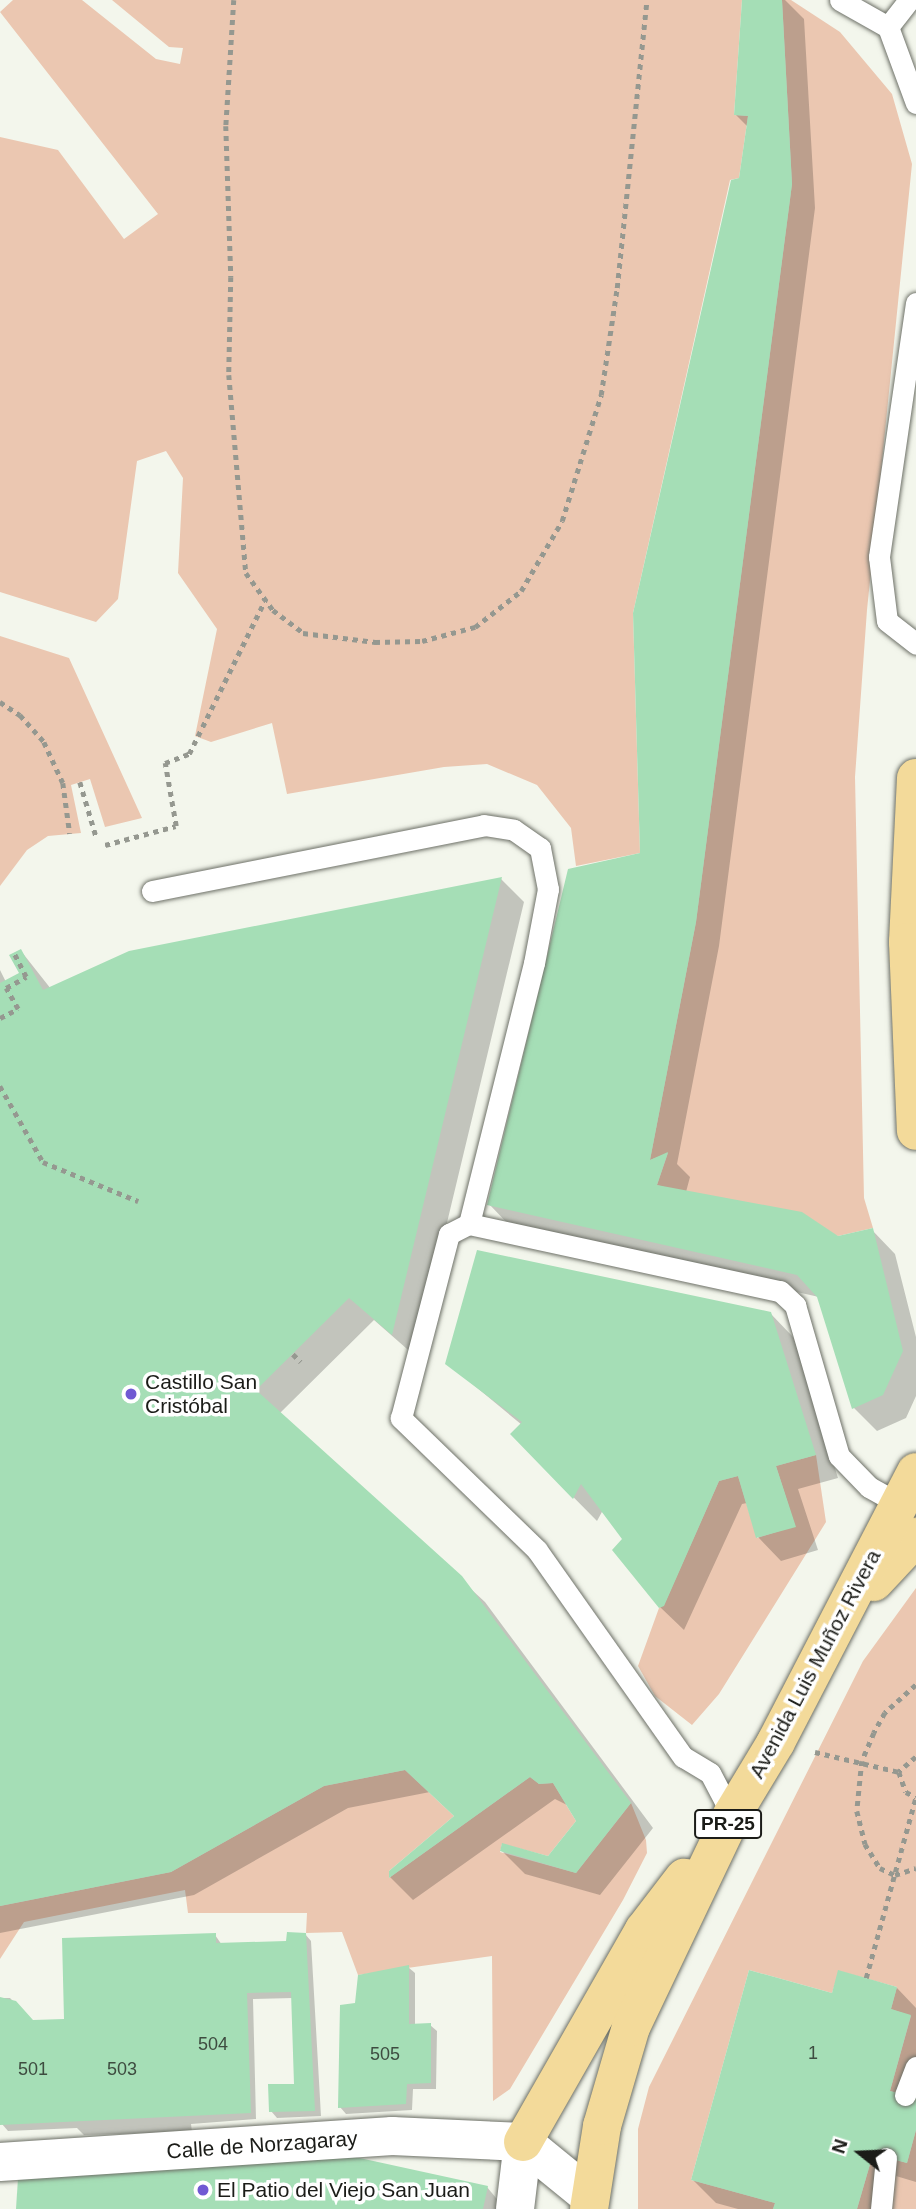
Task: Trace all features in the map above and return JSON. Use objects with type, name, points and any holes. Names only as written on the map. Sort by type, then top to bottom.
[{"type":"main road","points":[[916,778],[908,942],[916,1131]]},
{"type":"main road","name":"Avenida Luis Muñoz Rivera","points":[[589,2202],[602,2126],[631,2027],[732,1815],[842,1616],[908,1488]]},
{"type":"main road","points":[[842,1616],[916,1537]]},
{"type":"main road","points":[[523,2142],[644,1930],[732,1815]]},
{"type":"street","name":"Calle de Norzagaray","points":[[0,2162],[392,2136],[523,2142]]},
{"type":"street","points":[[523,2142],[589,2202]]},
{"type":"street","points":[[514,2209],[523,2142]]},
{"type":"lane","points":[[840,0],[888,27],[916,103]]},
{"type":"lane","points":[[888,27],[909,0]]},
{"type":"lane","points":[[916,303],[879,557],[887,621],[916,644]]},
{"type":"lane","points":[[152,891],[484,825],[514,830],[540,848],[548,889],[536,951],[468,1224]]},
{"type":"lane","points":[[732,1815],[710,1773],[683,1757],[537,1550],[401,1418],[449,1234],[468,1224],[780,1292],[796,1304],[839,1456],[869,1487],[908,1488]]},
{"type":"lane","points":[[905,2095],[916,2067]]},
{"type":"lane","points":[[881,2209],[886,2158]]},
{"type":"path","points":[[234,0],[226,126],[231,276],[229,375],[246,572],[265,600],[303,633],[375,642],[422,641],[475,627],[521,591],[562,521],[601,395],[617,288],[647,0]]},
{"type":"path","points":[[105,845],[176,826],[165,763],[189,754],[265,600]]},
{"type":"path","points":[[0,702],[20,715],[44,742],[63,783],[70,834]]},
{"type":"path","points":[[80,782],[96,836]]},
{"type":"path","points":[[0,1018],[18,1009],[6,988],[26,977],[14,953]]},
{"type":"path","points":[[0,1086],[43,1162],[138,1201]]},
{"type":"path","points":[[293,1354],[301,1362]]},
{"type":"path","points":[[916,1685],[885,1713],[862,1761],[857,1811],[865,1844],[880,1868],[895,1875],[916,1868]]},
{"type":"path","points":[[816,1739],[810,1751],[862,1761],[899,1772]]},
{"type":"path","points":[[899,1772],[916,1757]]},
{"type":"path","points":[[866,1978],[916,1797],[900,1783],[899,1772]]},
{"type":"shaded area","points":[[13,0],[82,0],[156,59],[180,64],[183,48],[169,47],[112,0],[742,0],[734,115],[748,116],[739,178],[730,180],[633,613],[640,853],[576,866],[571,828],[537,785],[487,764],[444,767],[287,794],[272,723],[211,742],[195,736],[217,629],[178,573],[183,478],[166,451],[137,461],[118,599],[96,622],[0,592],[0,137],[58,150],[124,239],[158,214],[0,12]]},
{"type":"shaded area","points":[[782,0],[791,0],[840,32],[892,94],[912,164],[867,610],[855,777],[864,1198],[873,1228],[838,1236],[657,1185],[668,1153],[650,1160],[696,922],[792,184]]},
{"type":"shaded area","points":[[0,636],[69,658],[142,818],[105,827],[90,779],[71,785],[81,833],[48,836],[27,850],[0,886]]},
{"type":"shaded area","points":[[816,1455],[826,1522],[719,1694],[692,1725],[655,1696],[638,1666],[659,1608],[664,1605],[719,1481],[738,1476],[757,1538],[795,1526],[776,1466]]},
{"type":"shaded area","points":[[916,1588],[916,2098],[890,2091],[911,2016],[891,2009],[897,1987],[839,1971],[832,1993],[749,1970],[691,2180],[775,2203],[773,2209],[638,2209],[638,2129],[649,2087],[863,1661]]},
{"type":"shaded area","points":[[405,1770],[454,1816],[389,1871],[389,1878],[530,1777],[539,1784],[553,1783],[576,1821],[548,1856],[502,1844],[500,1852],[576,1873],[631,1803],[646,1840],[647,1853],[623,1900],[510,2089],[493,2101],[492,1956],[358,1975],[342,1932],[306,1933],[307,1913],[188,1913],[185,1890],[24,1922],[0,1959],[0,1906],[171,1872],[324,1786]]},
{"type":"shaded area","points":[[916,2130],[916,2209],[857,2209],[873,2154],[907,2163]]},
{"type":"building","points":[[742,0],[782,0],[792,184],[696,922],[650,1160],[668,1152],[657,1185],[802,1212],[838,1236],[873,1228],[903,1351],[883,1395],[852,1409],[817,1297],[797,1275],[487,1205],[568,869],[640,853],[633,613],[731,180],[739,178],[748,116],[734,115]]},
{"type":"building","name":"Castillo San Cristóbal","points":[[502,877],[392,1335],[349,1298],[256,1390],[462,1576],[631,1803],[576,1873],[500,1851],[502,1843],[548,1856],[576,1821],[553,1783],[539,1784],[530,1777],[389,1878],[389,1871],[454,1816],[405,1770],[324,1786],[171,1872],[0,1906],[0,983],[19,973],[9,955],[21,949],[43,990],[129,951]]},
{"type":"building","points":[[477,1250],[771,1312],[816,1455],[776,1466],[796,1527],[756,1538],[738,1476],[719,1481],[664,1606],[659,1608],[612,1550],[622,1539],[581,1484],[573,1499],[510,1434],[522,1422],[445,1364]]},
{"type":"building","points":[[287,1932],[306,1933],[315,2111],[269,2112],[268,2084],[294,2084],[291,1992],[247,1993],[251,2113],[0,2125],[0,1997],[16,2001],[33,2020],[64,2019],[62,1938],[216,1933],[216,1943],[286,1941]]},
{"type":"building","points":[[409,1965],[409,2024],[431,2023],[431,2083],[407,2084],[406,2104],[338,2108],[340,2005],[355,2003],[358,1975]]},
{"type":"building","points":[[749,1970],[832,1993],[838,1970],[897,1987],[891,2009],[911,2015],[890,2091],[916,2098],[916,2130],[907,2163],[873,2154],[857,2209],[773,2209],[775,2203],[691,2180]]},
{"type":"building","points":[[355,2157],[488,2186],[483,2209],[16,2209],[18,2178]]},
{"type":"place","name":"Castillo San Cristóbal","points":[[131,1394]]},
{"type":"place","name":"El Patio del Viejo San Juan","points":[[203,2190]]}]
